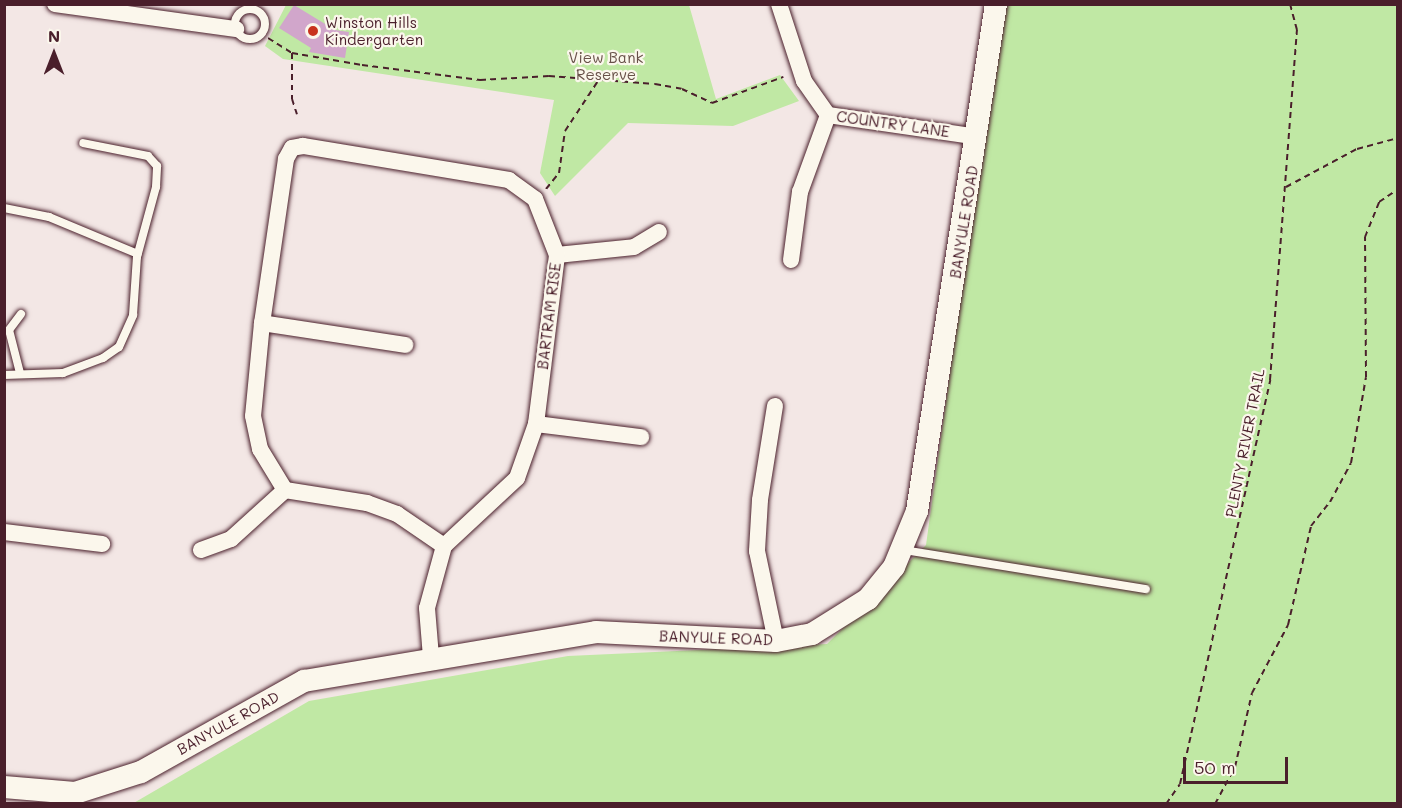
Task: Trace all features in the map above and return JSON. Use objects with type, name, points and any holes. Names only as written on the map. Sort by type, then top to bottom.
[{"type":"street","points":[[55,4],[142,11],[236,29]]},
{"type":"street","name":"COUNTRY LANE","points":[[779,4],[804,81],[828,115],[972,136]]},
{"type":"street","name":"BANYULE ROAD","points":[[4,787],[75,793],[141,772],[304,681],[431,657],[596,632],[776,641],[812,634],[838,621],[868,599],[904,550],[917,512],[971,186],[972,136],[983,109],[996,4]]},
{"type":"street","points":[[791,260],[800,192],[828,115]]},
{"type":"street","points":[[431,657],[427,608],[444,546],[397,514],[367,503],[285,490],[260,449],[253,416],[262,323],[286,159],[290,142],[509,180],[535,200]]},
{"type":"street","name":"BARTRAM RISE","points":[[444,546],[517,478],[536,424],[557,255],[535,200]]},
{"type":"street","points":[[557,255],[634,247],[659,231]]},
{"type":"street","points":[[262,323],[405,345]]},
{"type":"street","points":[[775,406],[760,500],[757,551],[776,641]]},
{"type":"street","points":[[536,424],[641,437]]},
{"type":"street","points":[[201,550],[231,539],[285,490]]},
{"type":"street","points":[[4,532],[102,544]]},
{"type":"lane","points":[[252,9],[261,14],[264,29],[250,38],[236,29],[238,15],[252,9]]},
{"type":"lane","points":[[4,375],[63,374],[119,347],[136,303],[138,254],[156,187],[156,162],[83,143]]},
{"type":"lane","points":[[4,207],[50,217],[138,254]]},
{"type":"lane","points":[[20,373],[9,330],[21,314]]},
{"type":"lane","points":[[904,550],[1146,589]]},
{"type":"path","name":"PLENTY RIVER TRAIL","points":[[1166,804],[1180,784],[1270,380],[1297,30],[1290,4]]},
{"type":"path","points":[[264,29],[268,38],[292,53],[480,80],[549,76],[670,86],[712,103],[783,77]]},
{"type":"path","points":[[292,53],[292,99],[297,114]]},
{"type":"path","points":[[535,200],[559,173],[563,135],[599,80]]},
{"type":"path","points":[[1286,187],[1357,149],[1398,138]]},
{"type":"path","points":[[1215,804],[1235,767],[1252,693],[1288,625],[1311,526],[1330,502],[1351,463],[1366,377],[1365,237],[1379,202],[1398,189]]},
{"type":"green space","name":"View Bank Reserve","points":[[286,5],[689,5],[716,99],[780,75],[799,101],[733,126],[628,123],[555,196],[540,173],[554,100],[283,59],[265,46]]},
{"type":"green space","points":[[1001,5],[1397,5],[1397,803],[132,804],[309,701],[568,656],[827,644],[926,545]]},
{"type":"building","name":"Winston Hills Kindergarten","points":[[294,5],[335,30],[349,32],[345,58],[309,52],[311,48],[279,28]]},
{"type":"place","name":"Winston Hills Kindergarten","points":[[313,31]]}]
